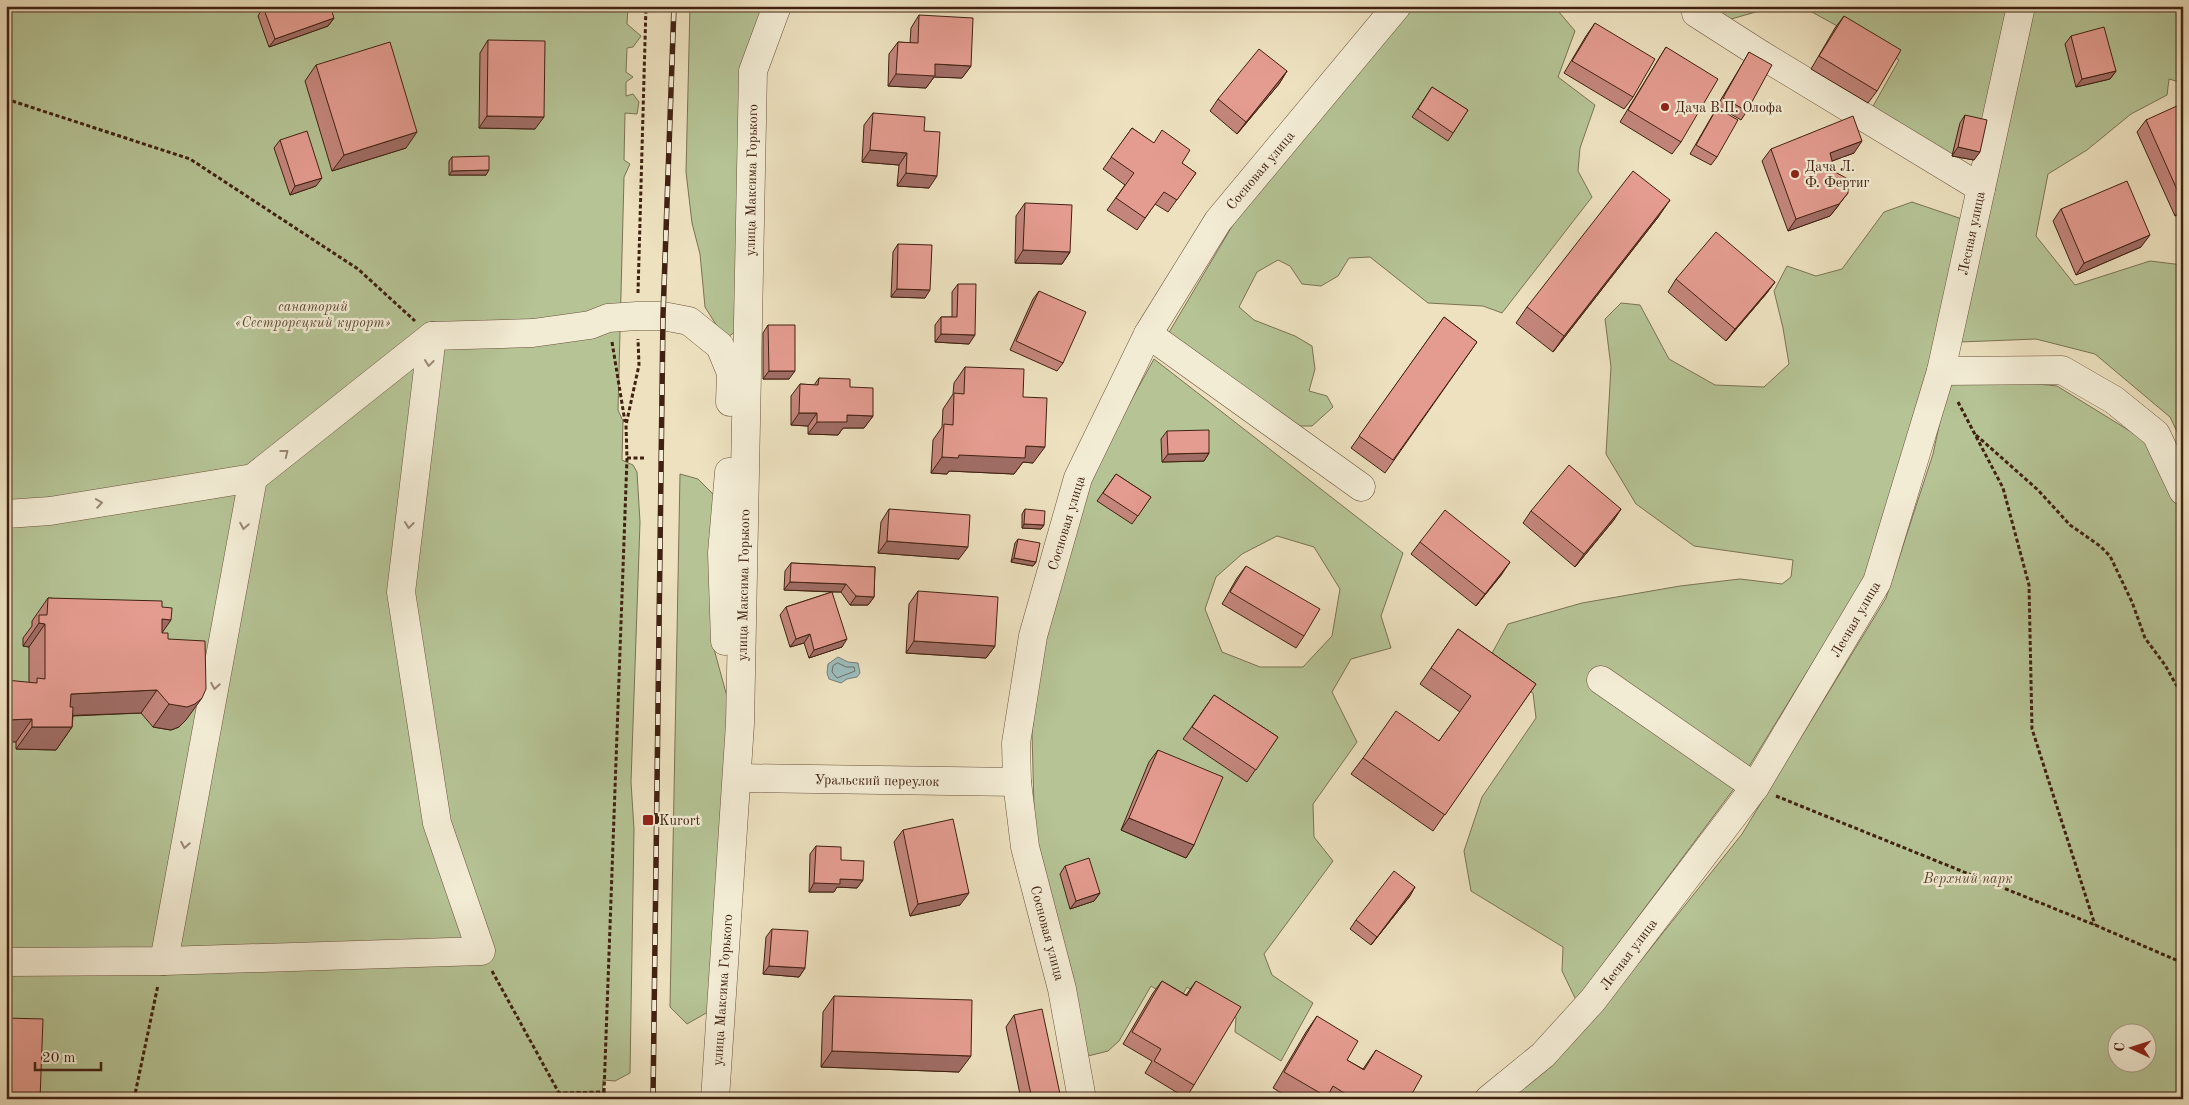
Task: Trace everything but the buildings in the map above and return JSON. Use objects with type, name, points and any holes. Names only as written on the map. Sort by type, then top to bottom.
[{"type":"street","name":"улица Максима Горького","points":[[714,1099],[740,724],[753,71],[777,6]]},
{"type":"street","name":"Сосновая улица","points":[[1082,1099],[1062,989],[1025,847],[1016,743],[1033,636],[1078,478],[1148,334],[1218,220],[1397,6]]},
{"type":"street","name":"Лесная улица","points":[[1489,1099],[1543,1055],[1593,1000],[1755,788],[1878,582],[1941,371],[2021,6]]},
{"type":"street","points":[[1696,13],[1981,188]]},
{"type":"street","points":[[6,514],[50,511],[253,478],[432,336],[532,333],[590,325],[608,318],[637,316],[663,316],[689,321],[720,346],[731,373],[729,474],[722,553],[725,653],[740,724]]},
{"type":"street","points":[[1148,334],[1361,487]]},
{"type":"street","points":[[6,962],[164,961],[481,951],[437,823],[401,592],[432,336]]},
{"type":"street","points":[[1941,371],[2062,370],[2114,400],[2156,434],[2183,491]]},
{"type":"street","points":[[164,961],[253,478]]},
{"type":"street","points":[[1601,680],[1755,788]]},
{"type":"street","name":"Уральский переулок","points":[[737,778],[1018,782]]},
{"type":"path","points":[[626,425],[639,365],[637,316],[646,6]]},
{"type":"path","points":[[6,100],[190,159],[358,269],[432,336]]},
{"type":"path","points":[[605,1099],[627,458],[626,425],[608,318]]},
{"type":"path","points":[[1941,371],[2003,488],[2030,585],[2032,729],[2095,925]]},
{"type":"path","points":[[1974,433],[2038,490],[2070,525],[2100,546],[2110,556],[2132,602],[2145,638],[2165,665],[2183,698]]},
{"type":"path","points":[[627,458],[646,458]]},
{"type":"path","points":[[1755,788],[2095,925],[2183,963]]},
{"type":"path","points":[[481,951],[559,1093]]},
{"type":"path","points":[[134,1099],[164,961]]},
{"type":"path","points":[[553,1099],[559,1093],[604,1092]]},
{"type":"green space","name":"санаторий «Сестрорецкий курорт»","points":[[6,6],[628,6],[627,24],[641,36],[633,47],[627,48],[626,72],[633,77],[626,82],[626,96],[633,94],[639,102],[637,114],[625,113],[624,160],[630,164],[624,177],[618,410],[623,421],[622,460],[633,465],[637,472],[640,522],[631,782],[634,829],[630,1073],[615,1081],[603,1080],[602,1099],[6,1099]]},
{"type":"green space","points":[[690,6],[765,6],[739,329],[725,339],[705,307],[700,254],[692,223],[686,172]]},
{"type":"green space","points":[[1408,6],[1554,6],[1575,31],[1558,77],[1595,105],[1580,148],[1578,171],[1592,197],[1502,313],[1483,306],[1428,303],[1370,257],[1349,258],[1338,276],[1321,286],[1302,284],[1290,266],[1278,260],[1257,272],[1239,307],[1254,320],[1295,336],[1312,346],[1315,369],[1309,391],[1327,396],[1333,407],[1312,426],[1291,426],[1168,334],[1234,223]]},
{"type":"green space","points":[[1697,6],[1777,6],[1731,19],[1710,16]]},
{"type":"green space","points":[[1801,6],[2007,6],[1981,128],[1960,124],[1952,156],[1872,108],[1899,60]]},
{"type":"green space","points":[[2033,6],[2183,6],[2183,83],[2169,79],[2167,95],[2131,114],[2087,150],[2048,174],[2036,236],[2075,285],[2150,261],[2183,265],[2183,444],[2170,417],[2095,354],[2036,339],[1960,342]]},
{"type":"green space","points":[[1912,202],[1962,219],[1928,367],[1864,579],[1742,778],[1576,1000],[1562,971],[1563,947],[1471,891],[1464,851],[1482,797],[1536,718],[1533,693],[1490,668],[1491,655],[1508,624],[1582,603],[1680,586],[1740,579],[1782,584],[1791,577],[1793,560],[1694,546],[1636,504],[1606,454],[1611,367],[1605,319],[1621,303],[1640,305],[1669,359],[1715,385],[1764,387],[1789,364],[1774,291],[1787,266],[1816,276],[1842,269],[1884,212]]},
{"type":"green space","points":[[1154,359],[1403,553],[1381,616],[1391,648],[1351,659],[1332,692],[1357,742],[1313,804],[1314,837],[1333,861],[1264,954],[1272,975],[1313,1003],[1281,1061],[1235,1032],[1236,1017],[1187,987],[1178,1003],[1151,986],[1119,1041],[1108,1051],[1088,1056],[1035,844],[1032,733],[1042,640],[1090,475]],"holes":[[[1277,536],[1314,547],[1340,589],[1332,636],[1303,667],[1260,667],[1222,652],[1205,609],[1216,577],[1242,554]]]},
{"type":"green space","name":"Верхний парк","points":[[1950,375],[2057,386],[2151,444],[2183,509],[2183,1099],[1509,1099],[1602,1009],[1742,834],[1886,598],[1933,454]]},
{"type":"green space","points":[[680,474],[698,479],[716,497],[714,649],[729,704],[708,1012],[687,1024],[670,1007]]},
{"type":"water","points":[[838,657],[848,662],[858,663],[860,673],[857,677],[847,679],[841,683],[829,679],[827,673],[828,664]]},
{"type":"railway","points":[[653,1099],[663,316],[674,6]]},
{"type":"place","name":"Дача В.П. Олофа","points":[[1665,107]]},
{"type":"place","name":"Дача Л. Ф. Фертиг","points":[[1795,174]]},
{"type":"place","name":"Kurort","points":[[648,820]]}]
